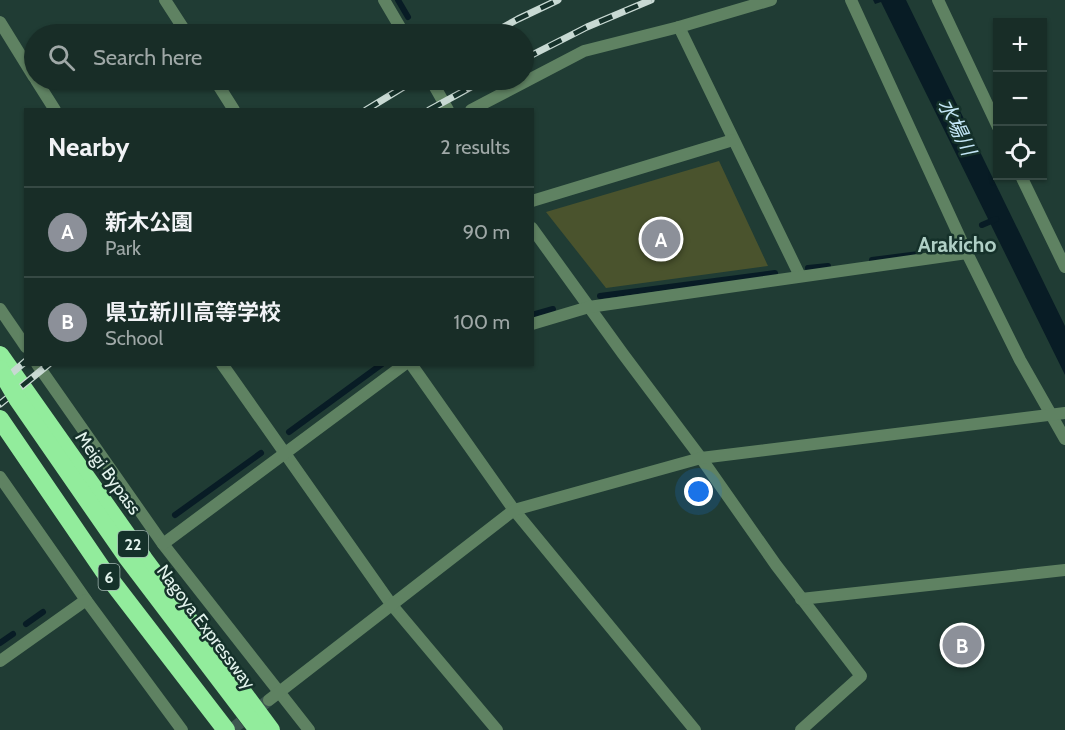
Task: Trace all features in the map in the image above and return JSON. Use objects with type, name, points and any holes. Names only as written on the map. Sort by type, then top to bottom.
[{"type":"highway","name":"Meigi Bypass","points":[[0,355],[144,559],[271,730]]},
{"type":"highway","name":"Nagoya Expressway","points":[[0,369],[18,400],[126,556],[258,730]]},
{"type":"highway","name":"6","points":[[0,419],[103,570],[226,730]]},
{"type":"highway","name":"22","points":[[0,433],[217,730]]},
{"type":"street","points":[[165,0],[181,24]]},
{"type":"street","points":[[384,0],[398,24]]},
{"type":"street","points":[[534,77],[585,51],[771,0]]},
{"type":"street","points":[[851,0],[967,253],[1020,360],[1061,414],[1065,439]]},
{"type":"street","points":[[938,0],[998,126]]},
{"type":"street","points":[[0,22],[24,60]]},
{"type":"street","points":[[679,27],[800,276]]},
{"type":"street","points":[[42,90],[53,108]]},
{"type":"street","points":[[221,90],[233,108]]},
{"type":"street","points":[[437,90],[447,108]]},
{"type":"street","points":[[475,108],[510,90]]},
{"type":"street","points":[[534,200],[733,140]]},
{"type":"street","points":[[1023,180],[1059,244],[1065,267]]},
{"type":"street","points":[[534,231],[701,458],[801,599],[861,676],[801,730]]},
{"type":"street","points":[[534,323],[589,307],[967,253]]},
{"type":"street","points":[[0,309],[23,339]]},
{"type":"street","points":[[39,366],[163,544],[274,697],[309,730]]},
{"type":"street","points":[[223,366],[392,604],[497,730]]},
{"type":"street","points":[[163,544],[402,366]]},
{"type":"street","points":[[412,366],[514,510],[695,730]]},
{"type":"street","points":[[274,697],[514,510],[701,458],[1061,414]]},
{"type":"street","points":[[0,477],[86,600],[182,730]]},
{"type":"street","points":[[801,599],[1065,570]]},
{"type":"street","points":[[0,661],[86,600]]},
{"type":"green space","points":[[719,161],[768,266],[606,288],[546,212]]},
{"type":"water","name":"水場川","points":[[873,0],[906,0],[1065,326],[1065,375],[881,2],[875,4]]},
{"type":"waterway","points":[[398,0],[408,17]]},
{"type":"waterway","points":[[982,225],[996,219]]},
{"type":"waterway","points":[[872,260],[919,254]]},
{"type":"waterway","points":[[808,268],[828,266]]},
{"type":"waterway","points":[[600,296],[775,273]]},
{"type":"waterway","points":[[534,314],[553,309]]},
{"type":"waterway","points":[[289,432],[379,366]]},
{"type":"waterway","points":[[175,515],[261,453]]},
{"type":"waterway","points":[[26,624],[43,612]]},
{"type":"waterway","points":[[0,643],[13,634]]},
{"type":"tunnel","points":[[231,730],[269,700]]},
{"type":"railway","points":[[509,24],[558,0]]},
{"type":"railway","points":[[534,54],[587,27],[651,0]]},
{"type":"railway","points":[[369,108],[399,90]]},
{"type":"railway","points":[[433,108],[466,90]]},
{"type":"railway","points":[[0,383],[24,363]]},
{"type":"railway","points":[[0,404],[47,366]]},
{"type":"place","name":"新木公園","points":[[661,239]]},
{"type":"place","name":"県立新川高等学校","points":[[962,645]]},
{"type":"district","name":"Arakicho","points":[[957,245]]}]
